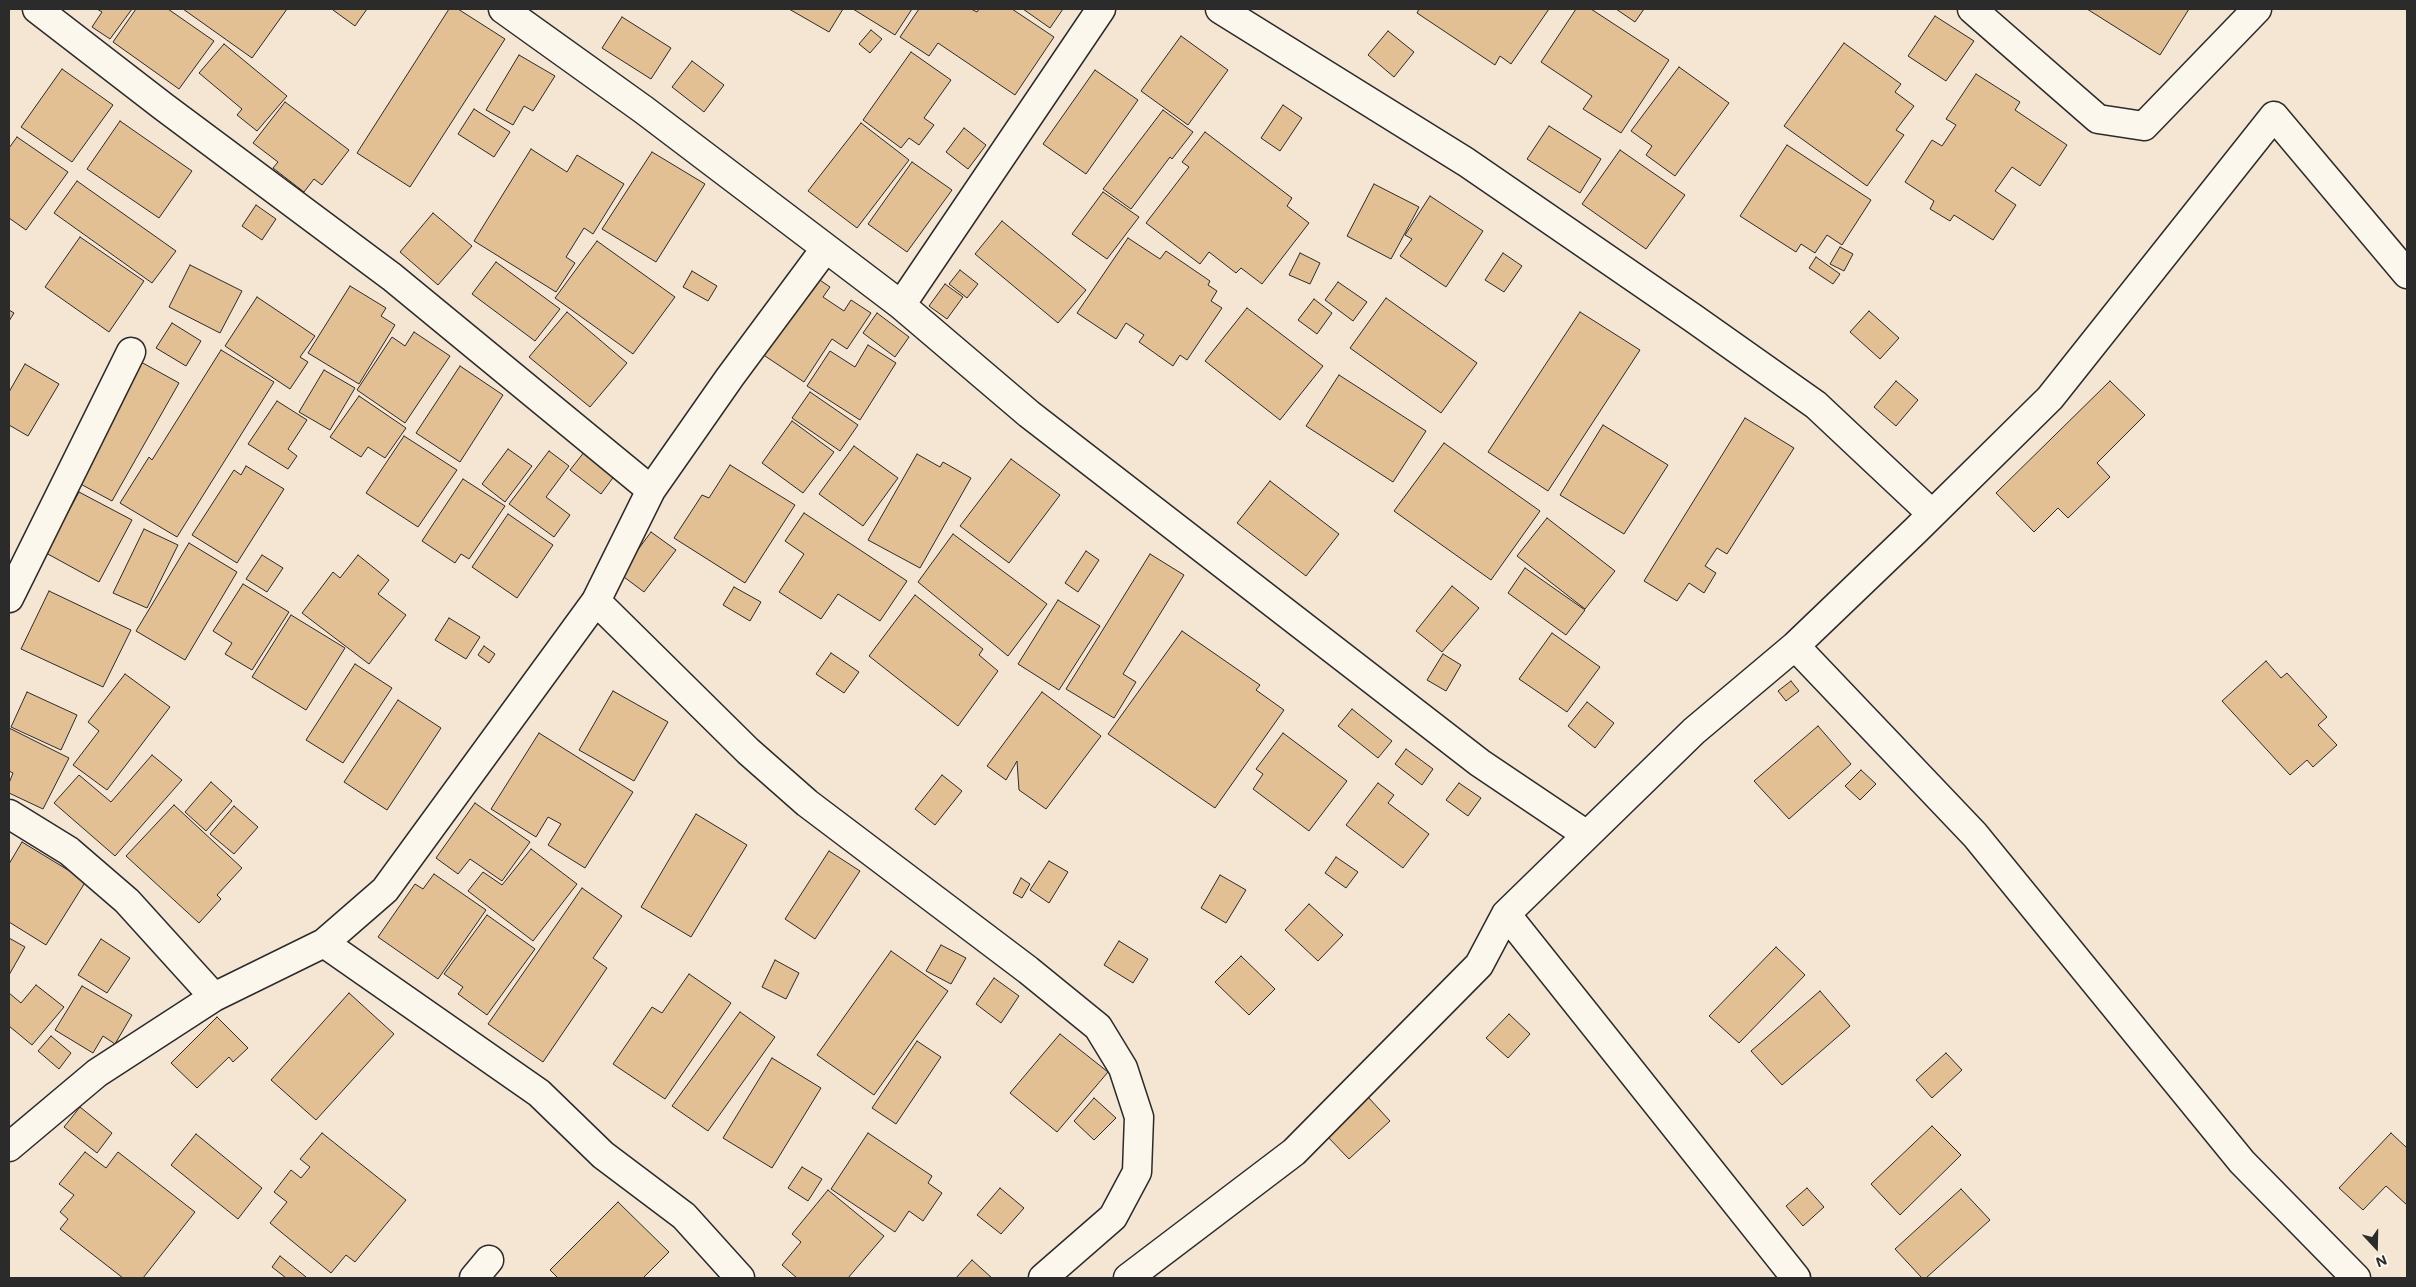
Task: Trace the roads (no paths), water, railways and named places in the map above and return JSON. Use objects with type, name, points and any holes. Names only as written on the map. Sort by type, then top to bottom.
[{"type":"street","points":[[36,9],[164,108],[392,276],[651,490]]},
{"type":"street","points":[[503,9],[644,110],[901,305],[1029,414],[1457,745],[1587,835]]},
{"type":"street","points":[[901,305],[1101,9]]},
{"type":"street","points":[[1220,9],[1466,162],[1708,329],[1816,406],[1932,514]]},
{"type":"street","points":[[1972,9],[2098,119],[2144,126],[2257,9]]},
{"type":"street","points":[[1128,1278],[1294,1152],[1479,965],[1506,914],[1694,731],[1795,646],[2050,398],[2274,116],[2407,274]]},
{"type":"street","points":[[9,1147],[97,1073],[214,997],[324,943],[385,890],[596,601],[651,490],[730,377],[825,249]]},
{"type":"street","points":[[9,598],[131,352]]},
{"type":"street","points":[[596,601],[748,751],[807,803],[1028,970],[1098,1027],[1124,1068],[1139,1117],[1137,1172],[1113,1217],[1044,1278]]},
{"type":"street","points":[[1795,646],[1975,835],[2242,1162],[2356,1278]]},
{"type":"street","points":[[9,814],[69,851],[120,895],[214,997]]},
{"type":"street","points":[[1506,914],[1796,1278]]},
{"type":"street","points":[[324,943],[539,1094],[603,1155],[684,1216],[740,1278]]}]
